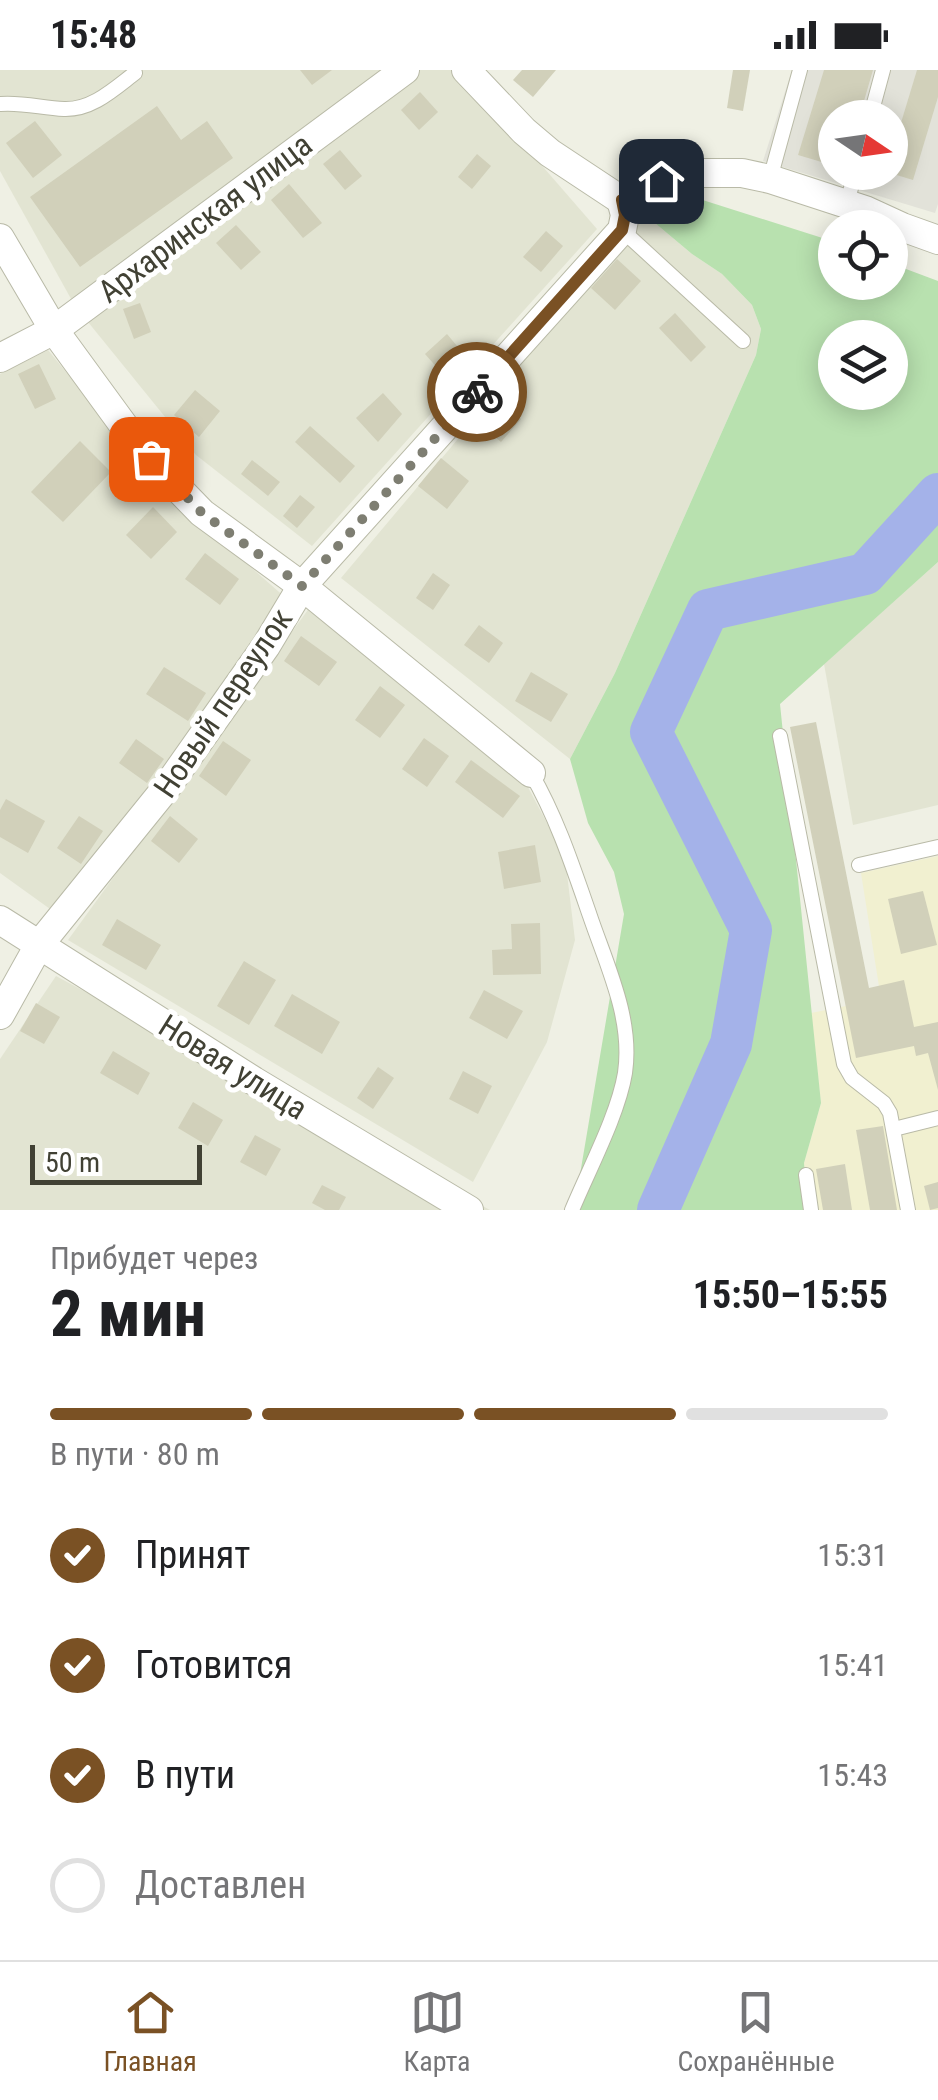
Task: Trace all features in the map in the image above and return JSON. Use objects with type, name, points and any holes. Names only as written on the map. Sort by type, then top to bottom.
[{"type":"street","name":"Архаринская улица","points":[[0,358],[54,330],[404,70]]},
{"type":"street","points":[[466,70],[537,142],[622,200],[622,230]]},
{"type":"street","points":[[622,200],[661,181],[694,173],[742,173],[847,204],[938,240]]},
{"type":"street","name":"Новый переулок","points":[[0,1016],[39,946],[166,788],[266,646],[302,586],[622,230]]},
{"type":"street","points":[[0,238],[54,330],[135,441],[202,513],[302,586],[531,773]]},
{"type":"street","name":"Новая улица","points":[[0,920],[254,1081],[469,1210]]},
{"type":"lane","points":[[770,179],[800,70]]},
{"type":"lane","points":[[875,100],[883,70]]},
{"type":"lane","points":[[0,104],[27,103],[66,109],[83,106],[135,74]]},
{"type":"lane","points":[[847,204],[850,190]]},
{"type":"lane","points":[[622,230],[744,340]]},
{"type":"lane","points":[[780,736],[844,1064],[852,1078],[884,1103],[894,1129],[908,1210]]},
{"type":"lane","points":[[531,773],[562,839],[618,996],[626,1033],[621,1095],[572,1210]]},
{"type":"lane","points":[[860,865],[938,847]]},
{"type":"lane","points":[[894,1129],[938,1118]]},
{"type":"lane","points":[[806,1175],[810,1210]]},
{"type":"shaded area","points":[[0,70],[459,70],[597,229],[312,546],[196,455],[75,306],[0,171]]},
{"type":"shaded area","points":[[792,70],[938,70],[935,213],[859,190],[908,190],[908,100],[818,100],[818,178],[763,161]]},
{"type":"shaded area","points":[[648,213],[692,254],[722,274],[752,305],[761,329],[756,355],[615,673],[570,759],[341,578]]},
{"type":"shaded area","points":[[48,350],[160,487],[287,599],[57,914],[0,873],[0,374]]},
{"type":"shaded area","points":[[938,562],[938,805],[853,825],[824,664]]},
{"type":"shaded area","points":[[310,607],[521,774],[565,857],[575,940],[547,1042],[473,1182],[68,940]]},
{"type":"shaded area","points":[[938,856],[938,1210],[808,1210],[804,1163],[821,1103],[811,1013],[881,999],[861,873]]},
{"type":"shaded area","points":[[56,976],[490,1210],[0,1210],[0,1059]]},
{"type":"green space","points":[[668,189],[818,237],[818,300],[908,300],[908,270],[938,281],[938,562],[780,704],[821,1103],[804,1163],[808,1210],[574,1210],[624,914],[614,872],[588,823],[570,759],[615,673],[756,355],[761,329],[752,305],[722,274],[692,254],[648,213],[649,201]]},
{"type":"building","points":[[300,70],[332,70],[312,85]]},
{"type":"building","points":[[522,70],[556,70],[533,97],[513,80]]},
{"type":"building","points":[[733,70],[750,70],[743,111],[727,108]]},
{"type":"building","points":[[824,70],[873,70],[864,100],[818,100],[818,161],[798,155]]},
{"type":"building","points":[[917,70],[938,70],[938,97],[913,180],[908,178],[908,100]]},
{"type":"building","points":[[420,92],[438,112],[419,130],[401,110]]},
{"type":"building","points":[[157,106],[181,140],[207,121],[233,158],[80,267],[30,197]]},
{"type":"building","points":[[35,121],[62,155],[33,178],[6,143]]},
{"type":"building","points":[[340,150],[362,176],[345,190],[323,164]]},
{"type":"building","points":[[477,154],[491,166],[472,189],[458,177]]},
{"type":"building","points":[[289,184],[322,223],[303,238],[271,200]]},
{"type":"building","points":[[236,225],[261,252],[241,270],[216,243]]},
{"type":"building","points":[[546,231],[563,246],[541,272],[523,257]]},
{"type":"building","points":[[617,259],[641,281],[615,310],[591,288]]},
{"type":"building","points":[[140,303],[151,332],[134,339],[123,309]]},
{"type":"building","points":[[675,313],[706,347],[691,362],[659,328]]},
{"type":"building","points":[[447,334],[462,352],[440,371],[425,354]]},
{"type":"building","points":[[39,364],[56,399],[35,409],[18,374]]},
{"type":"building","points":[[195,390],[220,411],[199,437],[174,415]]},
{"type":"building","points":[[383,393],[402,414],[378,442],[356,418]]},
{"type":"building","points":[[504,403],[521,419],[501,442],[483,427]]},
{"type":"building","points":[[310,426],[355,466],[340,483],[295,442]]},
{"type":"building","points":[[80,441],[111,472],[63,522],[31,492]]},
{"type":"building","points":[[441,458],[469,481],[447,509],[418,486]]},
{"type":"building","points":[[252,460],[280,482],[268,496],[241,474]]},
{"type":"building","points":[[300,495],[315,507],[297,528],[283,516]]},
{"type":"building","points":[[153,507],[177,532],[151,559],[126,535]]},
{"type":"building","points":[[205,553],[239,579],[220,605],[185,579]]},
{"type":"building","points":[[433,573],[450,585],[433,610],[416,598]]},
{"type":"building","points":[[479,625],[503,643],[489,663],[464,645]]},
{"type":"building","points":[[301,636],[337,662],[319,686],[284,661]]},
{"type":"building","points":[[164,667],[206,693],[188,721],[146,694]]},
{"type":"building","points":[[531,672],[568,694],[551,722],[515,701]]},
{"type":"building","points":[[380,686],[405,705],[380,738],[355,720]]},
{"type":"building","points":[[816,722],[869,988],[904,980],[914,1027],[938,1022],[938,1090],[928,1053],[916,1056],[914,1046],[856,1058],[790,727]]},
{"type":"building","points":[[424,738],[449,756],[427,787],[402,769]]},
{"type":"building","points":[[136,739],[164,759],[147,783],[119,763]]},
{"type":"building","points":[[223,741],[251,760],[226,796],[199,776]]},
{"type":"building","points":[[471,760],[520,796],[503,818],[455,782]]},
{"type":"building","points":[[6,799],[45,821],[28,853],[0,837],[0,810]]},
{"type":"building","points":[[79,816],[103,831],[81,864],[57,848]]},
{"type":"building","points":[[170,816],[198,839],[179,863],[151,841]]},
{"type":"building","points":[[535,845],[541,882],[504,889],[498,852]]},
{"type":"building","points":[[923,891],[937,945],[901,954],[888,899]]},
{"type":"building","points":[[117,919],[161,945],[146,970],[102,945]]},
{"type":"building","points":[[540,923],[541,974],[493,975],[492,950],[512,949],[511,924]]},
{"type":"building","points":[[244,961],[276,980],[249,1025],[217,1006]]},
{"type":"building","points":[[484,990],[523,1011],[507,1039],[469,1018]]},
{"type":"building","points":[[292,994],[340,1022],[322,1054],[274,1026]]},
{"type":"building","points":[[36,1003],[60,1017],[44,1044],[20,1031]]},
{"type":"building","points":[[113,1051],[150,1073],[138,1095],[100,1073]]},
{"type":"building","points":[[378,1067],[394,1078],[373,1109],[357,1098]]},
{"type":"building","points":[[463,1071],[492,1086],[478,1114],[449,1099]]},
{"type":"building","points":[[193,1102],[223,1120],[208,1146],[178,1128]]},
{"type":"building","points":[[883,1126],[897,1210],[870,1210],[856,1130]]},
{"type":"building","points":[[255,1135],[281,1149],[266,1176],[240,1162]]},
{"type":"building","points":[[845,1164],[852,1210],[823,1210],[816,1169]]},
{"type":"building","points":[[938,1182],[938,1208],[930,1210],[924,1186]]},
{"type":"building","points":[[322,1185],[346,1197],[339,1210],[325,1210],[312,1203]]},
{"type":"waterway","points":[[658,1210],[731,1044],[751,930],[651,732],[708,610],[865,574],[938,494]]},
{"type":"way so far","points":[[151,459],[202,513],[302,586],[477,392]]},
{"type":"route","points":[[477,392],[622,230],[622,200],[661,181]]}]
